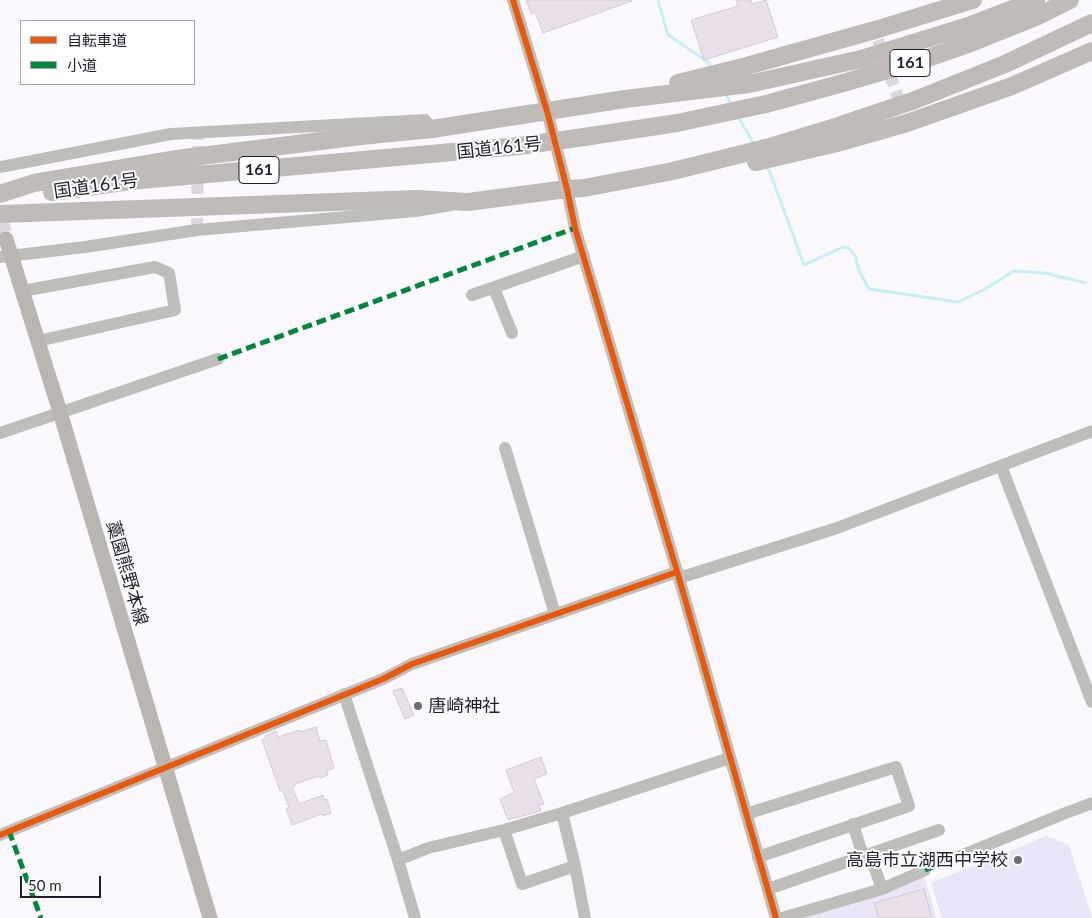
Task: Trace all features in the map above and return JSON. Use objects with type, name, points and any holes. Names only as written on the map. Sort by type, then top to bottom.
[{"type":"highway","points":[[0,194],[34,183],[176,159],[432,129],[625,99],[718,81],[877,35],[973,0]]},
{"type":"highway","points":[[718,81],[749,84],[861,59],[971,25],[1036,0]]},
{"type":"highway","name":"国道161号","points":[[0,201],[130,181],[519,146],[677,123],[843,83],[925,59],[1036,17],[1070,0]]},
{"type":"highway","points":[[0,214],[418,199],[468,202],[584,188],[673,171],[685,179],[762,155],[915,100],[1005,64],[1092,23]]},
{"type":"highway","points":[[762,155],[837,143],[904,115],[1012,86],[1092,51]]},
{"type":"main road","name":"藁園熊野本線","points":[[6,239],[6,256],[22,291],[60,412],[210,918]]},
{"type":"street","points":[[512,0],[547,111],[575,228],[678,575],[776,918]]},
{"type":"street","points":[[0,167],[171,134],[425,120],[432,129]]},
{"type":"street","points":[[6,256],[84,247],[197,230],[428,210],[468,202]]},
{"type":"street","points":[[472,295],[584,256]]},
{"type":"street","points":[[22,291],[155,267],[169,272],[175,310],[38,341]]},
{"type":"street","points":[[494,288],[512,333]]},
{"type":"street","points":[[0,433],[218,358]]},
{"type":"street","points":[[0,835],[383,679],[412,664],[554,614],[837,528],[1092,430]]},
{"type":"street","points":[[505,448],[554,614]]},
{"type":"street","points":[[1001,466],[1092,702]]},
{"type":"street","points":[[344,694],[415,918]]},
{"type":"street","points":[[398,860],[428,848],[504,830],[562,813],[730,758]]},
{"type":"street","points":[[746,814],[896,768],[909,806],[758,857]]},
{"type":"street","points":[[953,859],[1092,804]]},
{"type":"street","points":[[562,813],[576,866],[585,918]]},
{"type":"street","points":[[853,824],[882,889]]},
{"type":"street","points":[[504,830],[522,884],[576,866]]},
{"type":"street","points":[[768,889],[939,830]]},
{"type":"street","points":[[782,918],[882,889],[925,870]]},
{"type":"shaded area","name":"高島市立湖西中学校","points":[[1046,836],[1069,845],[1092,918],[942,918],[931,883]]},
{"type":"shaded area","points":[[924,876],[937,918],[804,918]]},
{"type":"building","points":[[526,0],[632,1],[543,33],[535,12],[531,14]]},
{"type":"building","points":[[736,0],[751,0],[752,4],[766,0],[778,37],[704,60],[691,20],[738,6]]},
{"type":"building","points":[[402,688],[414,715],[405,719],[393,691]]},
{"type":"building","points":[[316,727],[320,741],[326,740],[334,768],[327,771],[328,775],[295,784],[292,787],[299,804],[323,795],[324,800],[327,799],[331,813],[323,816],[322,814],[292,825],[286,809],[289,807],[282,790],[280,791],[262,740],[266,738],[265,736],[276,731],[278,737]]},
{"type":"building","points":[[541,757],[547,774],[534,779],[544,804],[539,805],[541,811],[508,820],[500,799],[514,792],[506,770]]},
{"type":"building","points":[[924,889],[932,918],[879,918],[874,903]]},
{"type":"waterway","points":[[658,0],[668,35],[708,62],[711,68]]},
{"type":"waterway","points":[[725,93],[732,105]]},
{"type":"waterway","points":[[737,115],[754,144]]},
{"type":"waterway","points":[[766,165],[804,265],[843,247],[848,248],[855,256],[860,273],[869,289],[958,302],[985,289],[1014,271],[1045,273],[1086,283]]},
{"type":"tunnel","points":[[878,40],[901,106]]},
{"type":"tunnel","points":[[197,230],[198,133]]},
{"type":"tunnel","points":[[0,218],[6,239]]},
{"type":"marked path","points":[[218,359],[575,228]]},
{"type":"marked path","points":[[9,831],[41,918]]},
{"type":"marked path","points":[[925,870],[953,859]]},
{"type":"cycle path","points":[[513,0],[547,111],[575,228],[679,578],[776,918]]},
{"type":"cycle path","points":[[0,835],[383,679],[412,664],[677,572]]},
{"type":"place","name":"唐崎神社","points":[[418,706]]},
{"type":"place","name":"高島市立湖西中学校","points":[[1018,860]]}]
